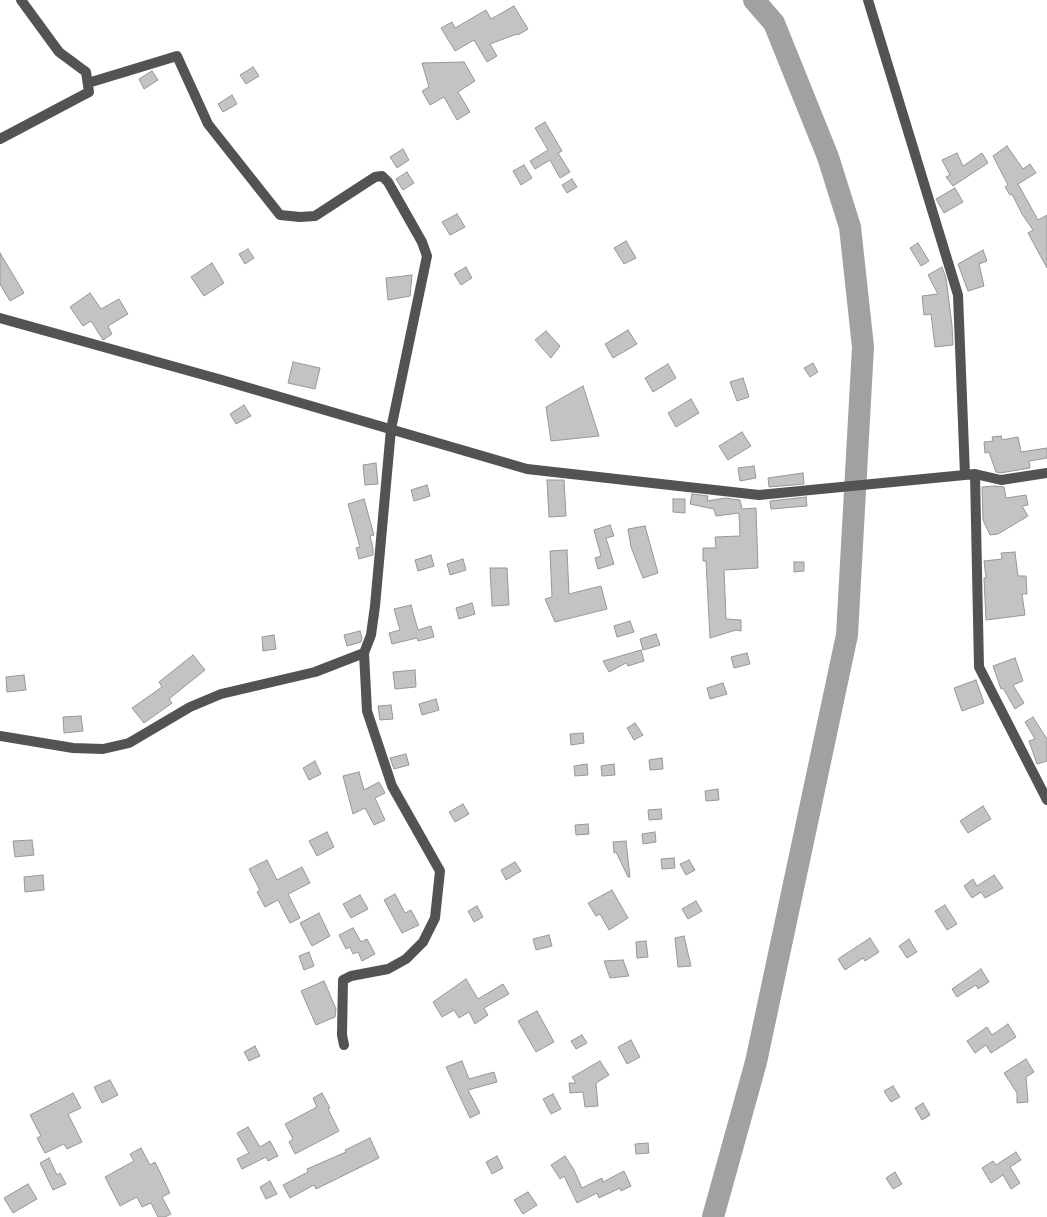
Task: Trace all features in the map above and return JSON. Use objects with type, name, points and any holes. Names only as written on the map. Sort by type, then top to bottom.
[{"type":"street","points":[[0,139],[89,92],[86,72],[60,52],[21,0]]},
{"type":"street","points":[[868,0],[958,295],[970,475],[979,667],[1047,800]]},
{"type":"street","points":[[88,83],[177,56],[208,124],[280,215],[315,216],[375,177],[382,176],[388,182],[422,242],[427,256],[390,429],[375,606],[371,635],[364,653],[367,711],[392,786],[440,871],[435,918],[423,942],[406,959],[388,969],[351,976],[343,980],[342,1020],[344,1045]]},
{"type":"street","points":[[0,318],[527,469],[759,495],[970,475],[1001,480],[1047,473]]},
{"type":"street","points":[[0,736],[73,748],[103,749],[128,743],[190,707],[221,694],[315,672],[364,653]]},
{"type":"building","points":[[514,6],[528,29],[518,35],[490,44],[497,56],[487,62],[474,40],[455,51],[441,28],[452,22],[455,28],[486,10],[491,19]]},
{"type":"building","points":[[464,62],[475,81],[458,92],[470,112],[457,120],[444,97],[430,105],[422,91],[429,87],[422,63]]},
{"type":"building","points":[[253,67],[259,76],[246,84],[240,75]]},
{"type":"building","points":[[152,71],[158,80],[144,89],[139,79]]},
{"type":"building","points":[[232,95],[237,104],[223,112],[218,104]]},
{"type":"building","points":[[545,122],[562,151],[558,153],[570,172],[560,178],[550,160],[535,169],[530,161],[548,150],[535,128]]},
{"type":"building","points":[[1007,146],[1023,169],[1030,164],[1036,173],[1018,184],[1038,220],[1047,215],[1047,268],[1028,233],[1033,230],[1012,194],[1010,195],[1005,187],[1008,185],[993,156]]},
{"type":"building","points":[[403,149],[409,160],[397,168],[390,157]]},
{"type":"building","points":[[957,153],[963,166],[982,153],[988,163],[953,186],[946,177],[950,175],[942,160]]},
{"type":"building","points":[[524,165],[532,178],[521,185],[513,171]]},
{"type":"building","points":[[407,172],[414,183],[403,190],[396,179]]},
{"type":"building","points":[[572,179],[577,187],[567,193],[562,185]]},
{"type":"building","points":[[955,188],[963,202],[944,213],[936,199]]},
{"type":"building","points":[[457,214],[465,227],[450,235],[442,222]]},
{"type":"building","points":[[626,241],[636,258],[624,264],[614,248]]},
{"type":"building","points":[[918,243],[929,261],[921,266],[910,248]]},
{"type":"building","points":[[248,249],[254,258],[245,264],[239,254]]},
{"type":"building","points":[[983,250],[987,261],[979,264],[984,286],[968,291],[958,264]]},
{"type":"building","points":[[0,253],[24,293],[10,301],[0,284]]},
{"type":"building","points":[[212,263],[224,283],[204,296],[191,277]]},
{"type":"building","points":[[466,267],[472,278],[461,285],[454,274]]},
{"type":"building","points":[[942,267],[946,278],[953,345],[935,347],[931,314],[924,315],[922,296],[938,294],[928,275]]},
{"type":"building","points":[[412,275],[410,296],[388,300],[386,278]]},
{"type":"building","points":[[90,293],[101,309],[119,299],[128,314],[108,326],[112,334],[103,340],[91,321],[83,326],[70,307]]},
{"type":"building","points":[[628,330],[637,344],[613,358],[605,344]]},
{"type":"building","points":[[546,331],[560,346],[551,358],[535,340]]},
{"type":"building","points":[[293,362],[320,368],[315,389],[288,383]]},
{"type":"building","points":[[813,363],[818,372],[810,377],[804,368]]},
{"type":"building","points":[[668,364],[676,378],[653,392],[645,378]]},
{"type":"building","points":[[743,378],[749,397],[737,401],[730,382]]},
{"type":"building","points":[[583,386],[599,436],[551,441],[546,407]]},
{"type":"building","points":[[691,399],[699,413],[676,427],[668,413]]},
{"type":"building","points":[[244,405],[251,416],[236,424],[230,414]]},
{"type":"building","points":[[742,432],[751,446],[728,460],[719,446]]},
{"type":"building","points":[[1001,436],[1002,440],[1018,437],[1021,452],[1047,448],[1047,458],[1029,461],[1030,468],[996,472],[989,452],[985,453],[984,442],[993,441],[992,437]]},
{"type":"building","points":[[376,463],[378,484],[365,485],[363,465]]},
{"type":"building","points":[[754,466],[756,478],[740,481],[738,468]]},
{"type":"building","points":[[803,473],[804,484],[769,487],[768,478]]},
{"type":"building","points":[[547,480],[564,480],[566,516],[549,517]]},
{"type":"building","points":[[427,485],[430,496],[414,501],[411,490]]},
{"type":"building","points":[[982,487],[1004,487],[1006,498],[1026,495],[1028,505],[1022,506],[1028,516],[998,534],[990,535],[983,520]]},
{"type":"building","points":[[692,494],[708,496],[707,501],[725,498],[740,500],[742,509],[756,508],[758,568],[724,570],[726,619],[741,620],[741,631],[736,630],[710,638],[706,561],[703,561],[703,548],[716,548],[715,537],[740,536],[739,513],[716,516],[714,509],[690,504]]},
{"type":"building","points":[[806,497],[807,506],[771,509],[770,501]]},
{"type":"building","points":[[364,499],[374,535],[370,536],[373,555],[359,559],[356,548],[360,547],[348,504]]},
{"type":"building","points":[[673,499],[685,499],[685,513],[673,512]]},
{"type":"building","points":[[610,525],[614,536],[606,538],[614,564],[598,569],[595,558],[601,556],[594,530]]},
{"type":"building","points":[[645,526],[658,573],[643,578],[631,547],[628,529]]},
{"type":"building","points":[[567,550],[569,594],[601,586],[607,609],[555,622],[545,599],[552,597],[550,551]]},
{"type":"building","points":[[1015,552],[1018,576],[1026,576],[1027,594],[1022,594],[1025,615],[986,620],[984,561],[1002,559],[1001,553]]},
{"type":"building","points":[[431,555],[434,566],[418,571],[415,560]]},
{"type":"building","points":[[463,559],[466,570],[450,575],[447,564]]},
{"type":"building","points":[[794,562],[804,562],[804,571],[794,572]]},
{"type":"building","points":[[490,568],[507,568],[509,605],[492,606]]},
{"type":"building","points":[[472,603],[475,614],[459,619],[456,608]]},
{"type":"building","points":[[411,605],[418,630],[431,626],[434,637],[418,641],[417,638],[392,644],[389,633],[400,630],[394,609]]},
{"type":"building","points":[[630,621],[634,632],[617,637],[614,626]]},
{"type":"building","points":[[360,631],[361,642],[347,646],[344,635]]},
{"type":"building","points":[[656,634],[660,645],[643,650],[640,639]]},
{"type":"building","points":[[274,635],[276,649],[263,651],[262,637]]},
{"type":"building","points":[[641,650],[644,661],[628,666],[626,663],[609,672],[603,661]]},
{"type":"building","points":[[747,653],[750,664],[734,668],[731,657]]},
{"type":"building","points":[[193,655],[205,670],[169,699],[172,703],[144,723],[132,708],[162,687],[159,682]]},
{"type":"building","points":[[1015,658],[1023,681],[1013,685],[1024,703],[1015,709],[1003,688],[1001,689],[993,666]]},
{"type":"building","points":[[415,670],[416,687],[395,689],[393,672]]},
{"type":"building","points":[[24,675],[26,690],[7,692],[6,677]]},
{"type":"building","points":[[976,680],[984,703],[962,711],[954,688]]},
{"type":"building","points":[[723,683],[727,694],[710,699],[707,688]]},
{"type":"building","points":[[436,699],[439,710],[422,715],[419,704]]},
{"type":"building","points":[[391,705],[393,719],[380,720],[378,706]]},
{"type":"building","points":[[81,716],[83,731],[64,733],[63,717]]},
{"type":"building","points":[[1033,717],[1047,739],[1047,761],[1037,764],[1029,741],[1035,739],[1025,722]]},
{"type":"building","points":[[635,723],[643,735],[634,740],[627,728]]},
{"type":"building","points":[[583,733],[584,743],[571,745],[570,734]]},
{"type":"building","points":[[406,754],[409,765],[394,769],[390,758]]},
{"type":"building","points":[[662,758],[663,769],[650,770],[649,760]]},
{"type":"building","points":[[315,761],[321,774],[309,780],[303,768]]},
{"type":"building","points":[[587,764],[588,775],[575,776],[574,766]]},
{"type":"building","points":[[614,764],[615,775],[602,776],[601,766]]},
{"type":"building","points":[[359,772],[364,790],[379,782],[385,793],[375,798],[385,820],[374,825],[365,808],[353,814],[343,776]]},
{"type":"building","points":[[718,789],[719,800],[706,801],[705,791]]},
{"type":"building","points":[[463,804],[469,814],[455,822],[449,812]]},
{"type":"building","points":[[983,806],[991,819],[968,833],[960,821]]},
{"type":"building","points":[[661,809],[662,819],[649,820],[648,810]]},
{"type":"building","points":[[588,824],[589,834],[576,835],[575,825]]},
{"type":"building","points":[[327,832],[334,847],[317,856],[309,841]]},
{"type":"building","points":[[655,832],[656,842],[643,844],[642,834]]},
{"type":"building","points":[[32,840],[34,855],[15,857],[13,841]]},
{"type":"building","points":[[626,841],[630,877],[628,877],[616,852],[614,853],[613,842]]},
{"type":"building","points":[[674,858],[675,868],[662,869],[661,859]]},
{"type":"building","points":[[267,860],[277,880],[302,867],[310,883],[288,894],[300,918],[290,923],[278,900],[265,907],[257,892],[260,890],[249,869]]},
{"type":"building","points":[[689,860],[695,870],[686,875],[680,864]]},
{"type":"building","points":[[515,862],[521,871],[506,880],[501,870]]},
{"type":"building","points":[[43,875],[44,890],[25,892],[24,877]]},
{"type":"building","points":[[994,875],[1003,888],[985,898],[981,892],[972,898],[964,886],[973,879],[977,886]]},
{"type":"building","points":[[612,890],[628,918],[609,930],[600,914],[596,916],[588,903]]},
{"type":"building","points":[[395,894],[405,913],[411,910],[419,925],[402,933],[384,900]]},
{"type":"building","points":[[360,895],[368,909],[351,918],[343,904]]},
{"type":"building","points":[[696,901],[702,911],[688,919],[682,909]]},
{"type":"building","points":[[945,905],[957,924],[947,930],[935,911]]},
{"type":"building","points":[[477,906],[483,917],[474,922],[468,911]]},
{"type":"building","points":[[319,913],[330,936],[312,946],[300,923]]},
{"type":"building","points":[[353,928],[361,942],[367,939],[375,954],[362,961],[358,952],[353,954],[350,947],[346,949],[339,935]]},
{"type":"building","points":[[549,935],[552,946],[536,950],[533,939]]},
{"type":"building","points":[[684,936],[691,966],[678,967],[675,938]]},
{"type":"building","points":[[870,938],[879,952],[865,961],[863,958],[845,970],[838,959]]},
{"type":"building","points":[[909,939],[917,952],[907,958],[899,946]]},
{"type":"building","points":[[646,941],[648,957],[637,958],[636,942]]},
{"type":"building","points":[[309,952],[314,966],[304,970],[299,956]]},
{"type":"building","points":[[623,960],[629,976],[610,978],[604,961]]},
{"type":"building","points":[[981,969],[989,982],[978,989],[976,985],[957,997],[952,989]]},
{"type":"building","points":[[466,979],[478,999],[503,984],[509,994],[484,1008],[488,1015],[475,1024],[469,1012],[459,1018],[454,1010],[442,1017],[433,1002]]},
{"type":"building","points":[[324,981],[336,1009],[335,1017],[316,1025],[301,991]]},
{"type":"building","points":[[537,1011],[554,1042],[536,1052],[518,1021]]},
{"type":"building","points":[[1008,1024],[1016,1037],[991,1053],[986,1045],[975,1053],[967,1041],[987,1027],[992,1035]]},
{"type":"building","points":[[582,1035],[587,1043],[576,1049],[571,1041]]},
{"type":"building","points":[[631,1040],[640,1057],[627,1064],[618,1047]]},
{"type":"building","points":[[255,1046],[260,1056],[249,1061],[244,1052]]},
{"type":"building","points":[[1026,1059],[1034,1072],[1026,1077],[1028,1102],[1017,1103],[1017,1093],[1004,1073]]},
{"type":"building","points":[[462,1061],[469,1079],[494,1072],[497,1082],[468,1090],[480,1113],[470,1118],[446,1067]]},
{"type":"building","points":[[600,1061],[609,1075],[596,1083],[598,1106],[585,1107],[583,1092],[570,1093],[569,1083],[576,1083],[572,1077]]},
{"type":"building","points":[[110,1080],[118,1095],[102,1103],[94,1087]]},
{"type":"building","points":[[893,1086],[900,1097],[891,1102],[884,1091]]},
{"type":"building","points":[[73,1093],[81,1108],[68,1114],[82,1142],[67,1149],[64,1144],[45,1153],[37,1138],[41,1136],[30,1115]]},
{"type":"building","points":[[322,1093],[339,1131],[295,1154],[289,1142],[293,1139],[285,1124],[317,1107],[313,1098]]},
{"type":"building","points":[[553,1094],[561,1109],[551,1114],[543,1099]]},
{"type":"building","points":[[923,1103],[930,1115],[922,1120],[915,1108]]},
{"type":"building","points":[[248,1127],[260,1147],[270,1141],[278,1156],[268,1161],[266,1157],[242,1169],[237,1159],[249,1153],[237,1133]]},
{"type":"building","points":[[370,1138],[379,1158],[316,1189],[314,1185],[290,1198],[283,1185],[308,1172],[307,1169],[346,1152],[345,1150]]},
{"type":"building","points":[[648,1143],[649,1153],[636,1154],[635,1144]]},
{"type":"building","points":[[141,1148],[150,1165],[155,1162],[170,1193],[162,1197],[171,1214],[165,1217],[158,1217],[151,1203],[142,1207],[137,1197],[120,1206],[105,1177],[134,1161],[130,1154]]},
{"type":"building","points":[[1016,1152],[1021,1160],[1010,1167],[1020,1183],[1011,1189],[1003,1175],[991,1183],[982,1168],[993,1161],[996,1165]]},
{"type":"building","points":[[497,1156],[503,1168],[492,1174],[486,1162]]},
{"type":"building","points":[[565,1156],[582,1188],[602,1178],[603,1182],[624,1171],[631,1186],[621,1191],[620,1188],[599,1198],[597,1193],[577,1203],[564,1176],[560,1179],[551,1165]]},
{"type":"building","points":[[49,1158],[57,1175],[60,1173],[66,1184],[53,1190],[40,1163]]},
{"type":"building","points":[[895,1172],[902,1184],[893,1189],[886,1178]]},
{"type":"building","points":[[270,1181],[277,1194],[266,1199],[260,1187]]},
{"type":"building","points":[[28,1184],[37,1199],[13,1213],[4,1198]]},
{"type":"building","points":[[528,1192],[537,1205],[523,1214],[514,1200]]},
{"type":"waterway","points":[[713,1217],[756,1062],[847,635],[863,347],[850,227],[828,157],[774,23],[754,0]]}]
